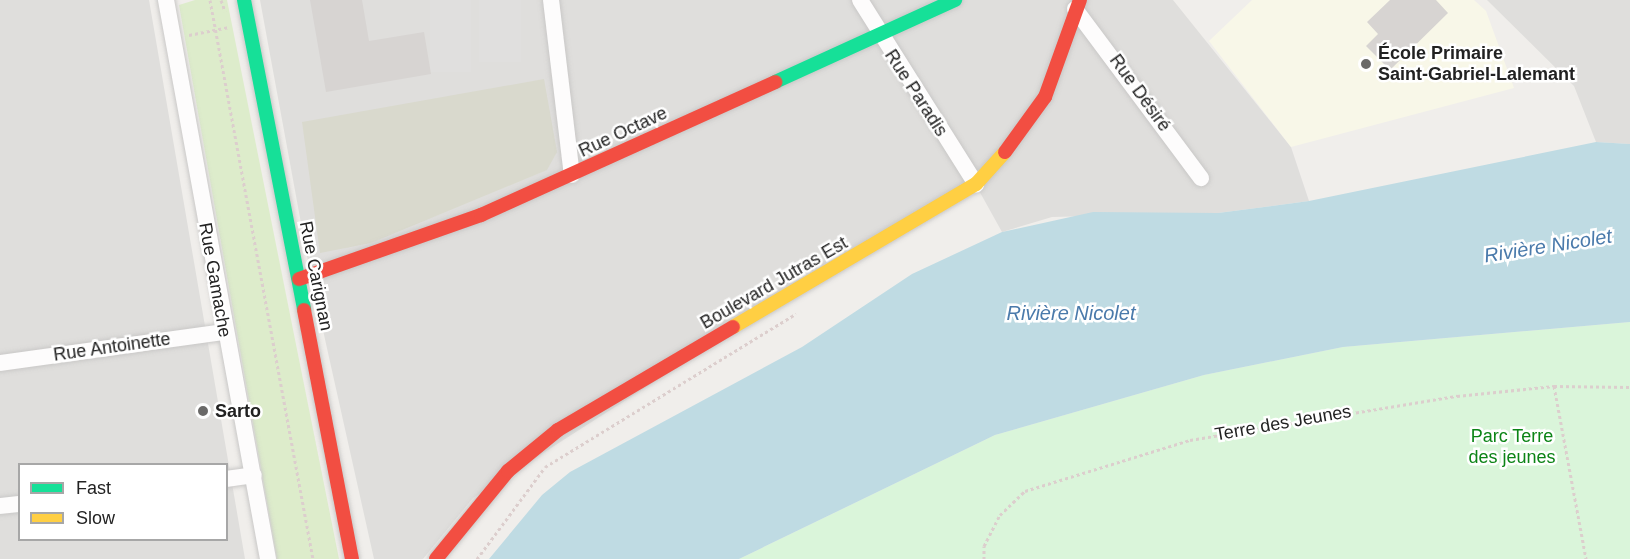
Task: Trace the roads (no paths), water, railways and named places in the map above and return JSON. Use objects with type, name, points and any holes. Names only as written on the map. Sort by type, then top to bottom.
[{"type":"street","name":"Rue Gamache","points":[[166,0],[224,332],[254,476],[268,559]]},
{"type":"street","name":"Rue Carignan","points":[[244,0],[352,559]]},
{"type":"street","points":[[551,0],[572,175]]},
{"type":"street","name":"Rue Paradis","points":[[860,0],[878,34],[976,184]]},
{"type":"street","name":"Rue Octave","points":[[298,279],[416,240],[572,175],[955,0]]},
{"type":"street","name":"Rue Désiré","points":[[1078,4],[1201,178]]},
{"type":"street","name":"Boulevard Jutras Est","points":[[436,559],[508,471],[549,437],[976,184],[1020,137],[1040,105],[1078,4]]},
{"type":"street","name":"Rue Antoinette","points":[[0,363],[224,332]]},
{"type":"street","points":[[228,479],[254,476]]},
{"type":"street","points":[[0,506],[18,504]]},
{"type":"water","name":"Rivière Nicolet","points":[[1596,142],[1630,144],[1630,322],[1343,347],[1204,375],[995,435],[739,559],[489,559],[542,495],[570,472],[802,347],[912,274],[1002,232],[1093,212],[1218,213],[1309,201]]},
{"type":"place","name":"École Primaire Saint-Gabriel-Lalemant","points":[[1366,64]]},
{"type":"place","name":"Sarto","points":[[203,411]]},
{"type":"park label","name":"Parc Terre des jeunes","points":[[1512,447]]}]
